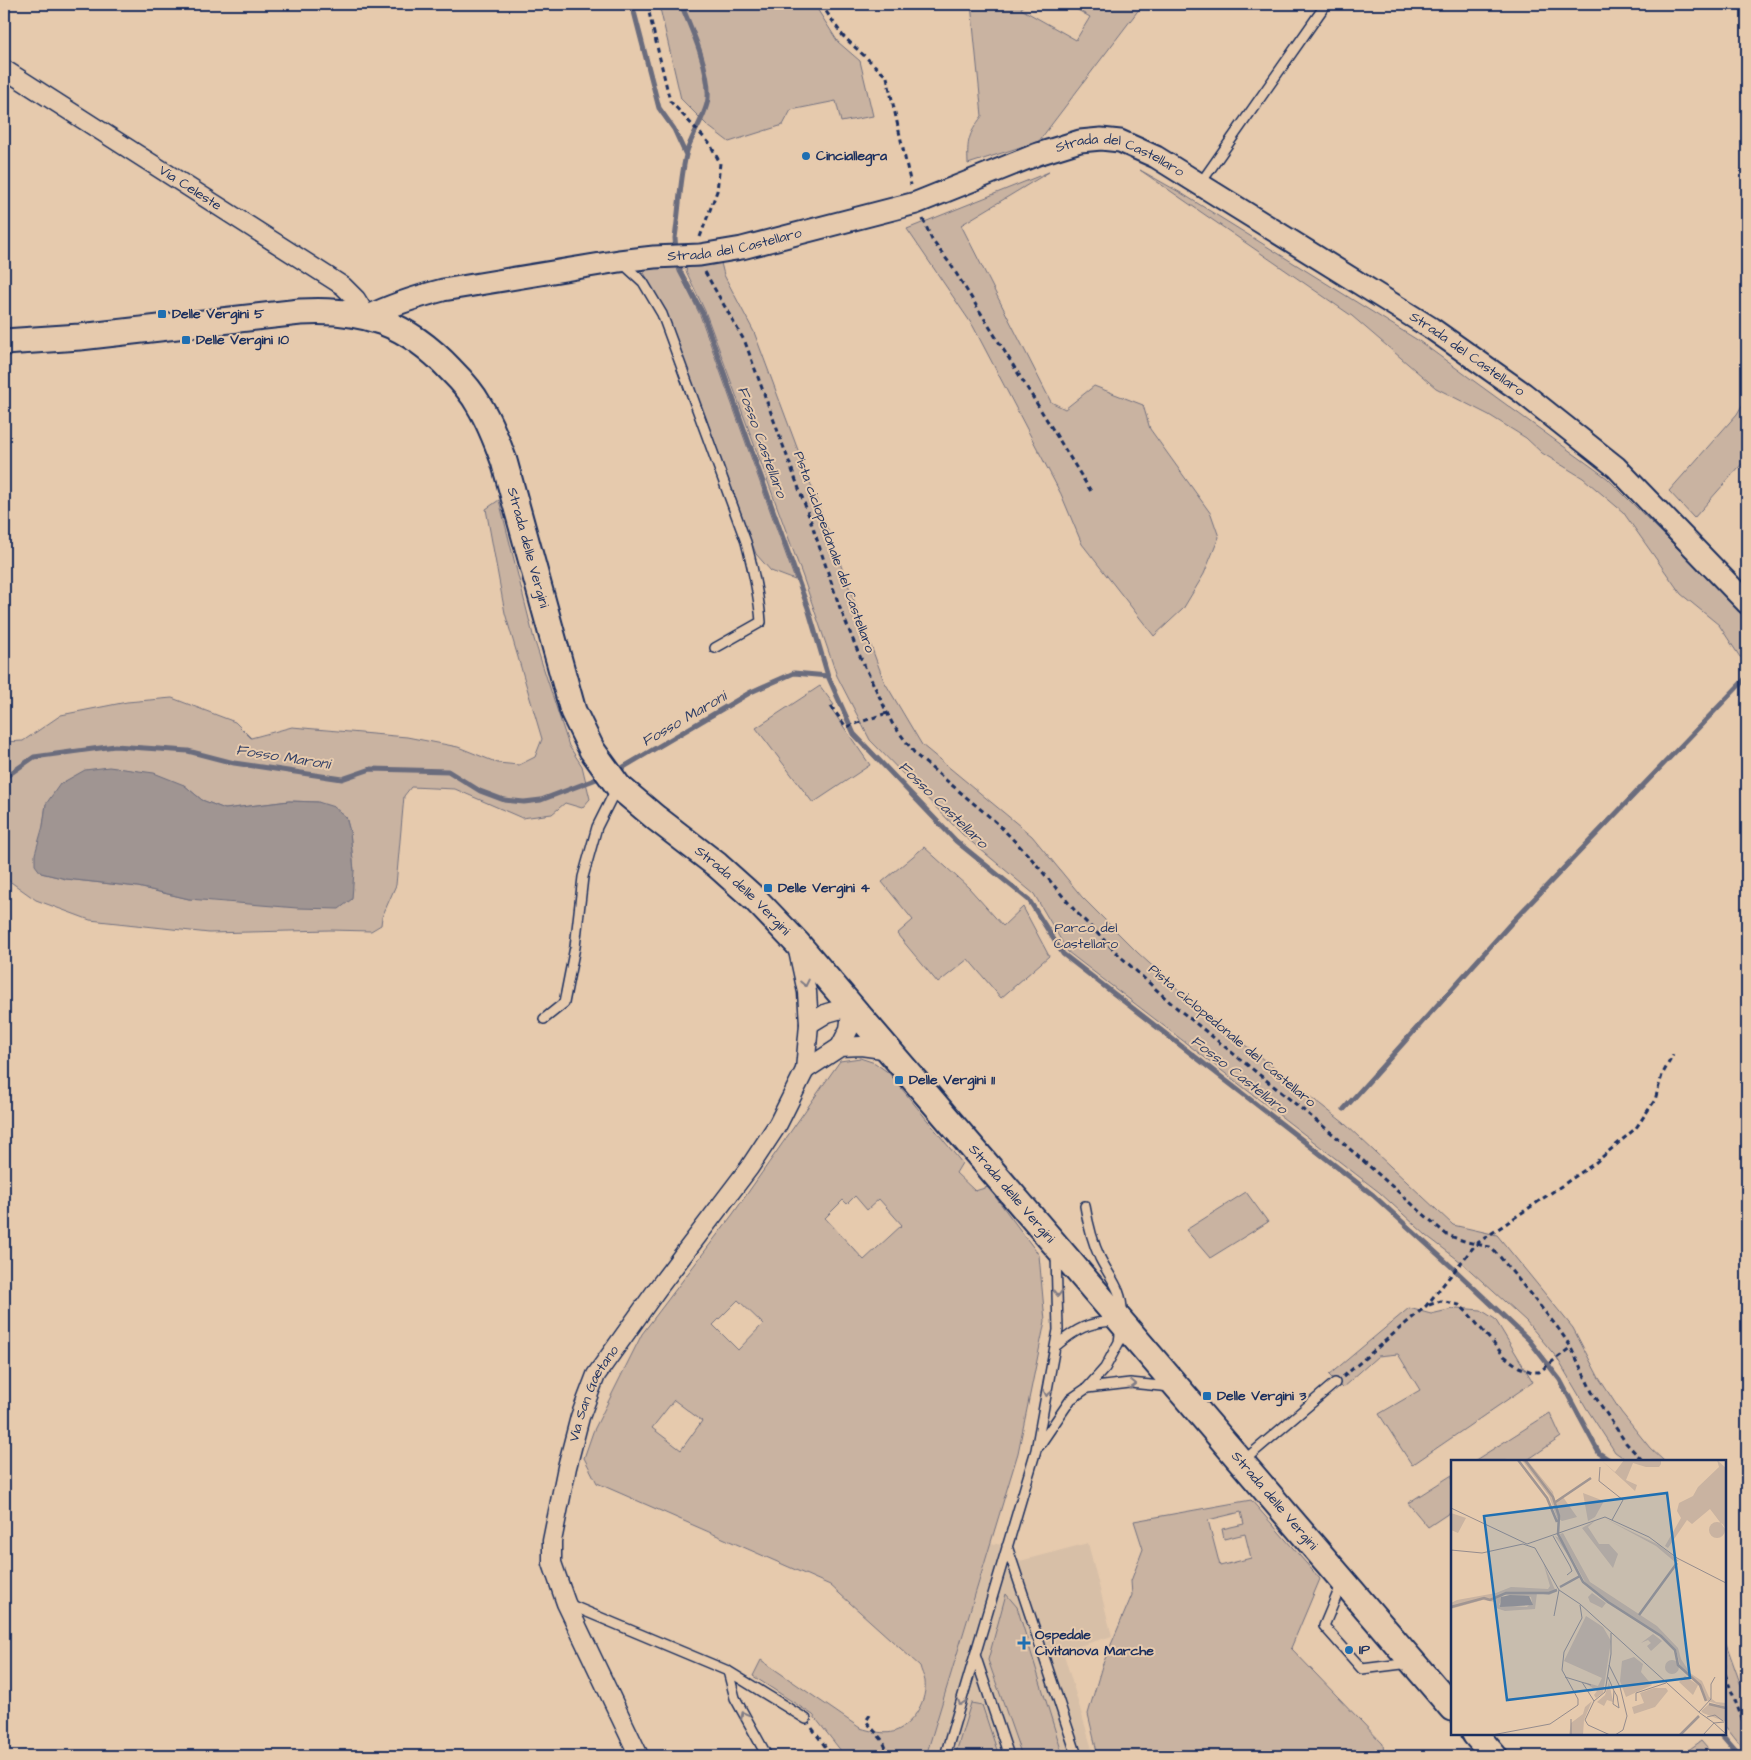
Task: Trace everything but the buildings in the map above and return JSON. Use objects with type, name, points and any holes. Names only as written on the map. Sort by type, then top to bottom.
[{"type":"main road","name":"Strada delle Vergini","points":[[4,342],[80,337],[300,312],[333,311],[367,317],[391,324],[420,342],[440,359],[460,379],[479,404],[494,434],[504,461],[573,712],[592,750],[618,786],[717,864],[756,900],[797,943],[1451,1707]]},
{"type":"main road","points":[[1475,1735],[1494,1756]]},
{"type":"street","name":"Via Celeste","points":[[4,69],[343,286],[356,299],[367,317]]},
{"type":"street","name":"Strada del Castellaro","points":[[367,317],[414,297],[442,290],[619,261],[696,255],[742,248],[916,203],[1059,147],[1080,141],[1101,139],[1120,142],[1156,157],[1200,184],[1431,328],[1523,393],[1616,467],[1747,602]]},
{"type":"street","name":"Via San Gaetano","points":[[639,1756],[566,1604],[552,1563],[552,1541],[567,1467],[580,1418],[596,1375],[658,1288],[749,1168],[778,1124],[805,1070],[809,1024],[807,992],[797,943]]},
{"type":"street","points":[[805,1070],[840,1047],[849,1029],[852,1006],[827,1013],[809,1024]]},
{"type":"street","points":[[840,1047],[861,1046],[890,1050]]},
{"type":"lane","points":[[1200,184],[1324,7],[1321,4]]},
{"type":"lane","points":[[619,261],[643,282],[662,314],[746,542],[754,570],[760,600],[761,622],[715,648]]},
{"type":"lane","points":[[544,1019],[564,1003],[575,947],[583,877],[597,827],[618,786]]},
{"type":"lane","points":[[1036,1450],[1071,1399],[1087,1388],[1105,1368],[1119,1342],[1122,1321],[1120,1294],[1098,1252],[1088,1225],[1085,1206]]},
{"type":"lane","points":[[945,1756],[1036,1450],[1057,1345],[1056,1244]]},
{"type":"lane","points":[[1057,1345],[1071,1333],[1094,1322],[1122,1321]]},
{"type":"lane","points":[[1242,1462],[1336,1383]]},
{"type":"lane","points":[[1087,1388],[1130,1384],[1179,1388]]},
{"type":"lane","points":[[1007,1546],[1077,1756]]},
{"type":"lane","points":[[1343,1581],[1324,1626],[1342,1647],[1362,1669],[1413,1662]]},
{"type":"lane","points":[[566,1604],[728,1671],[806,1719]]},
{"type":"lane","points":[[975,1655],[1009,1756]]},
{"type":"lane","points":[[728,1671],[735,1698],[767,1756]]},
{"type":"path","points":[[647,4],[670,101],[710,144],[720,164],[717,191],[700,232],[696,255]]},
{"type":"path","points":[[821,4],[844,36],[887,77],[916,203],[932,240],[982,314],[1092,493]]},
{"type":"path","name":"Pista ciclopedonale del Castellaro","points":[[696,255],[744,342],[809,516],[840,608],[858,652],[892,724],[916,755],[997,823],[1030,857],[1078,913],[1122,958],[1172,1004],[1334,1135],[1447,1235],[1490,1247],[1558,1328],[1571,1347],[1592,1392],[1626,1443],[1642,1460]]},
{"type":"path","points":[[831,706],[846,726],[887,713]]},
{"type":"path","points":[[1336,1383],[1426,1306],[1476,1244],[1595,1163],[1636,1128],[1655,1100],[1662,1075],[1673,1055]]},
{"type":"path","points":[[1426,1306],[1441,1300],[1459,1305],[1504,1356],[1519,1367],[1532,1372],[1539,1372],[1571,1347]]},
{"type":"path","points":[[1726,1677],[1747,1732]]},
{"type":"path","points":[[870,1715],[866,1721],[883,1741],[890,1756]]},
{"type":"path","points":[[806,1719],[832,1756]]},
{"type":"shaded area","points":[[109,767],[154,773],[184,785],[202,800],[225,809],[289,801],[318,802],[334,807],[346,817],[350,832],[354,871],[352,899],[339,909],[297,908],[189,899],[138,887],[66,879],[41,873],[35,865],[35,854],[43,826],[46,804],[60,784],[85,770]]},
{"type":"shaded area","name":"Ospedale Civitanova Marche","points":[[991,1543],[1007,1546],[1020,1561],[1088,1543],[1112,1636],[1063,1651],[1094,1756],[926,1756]]},
{"type":"green space","points":[[659,4],[814,4],[838,42],[860,61],[873,116],[841,122],[836,101],[791,110],[783,125],[729,142],[708,126],[681,99]]},
{"type":"green space","points":[[971,4],[1024,4],[1021,9],[1076,40],[1090,17],[1067,4],[1143,4],[1039,141],[968,164],[969,138],[982,116]]},
{"type":"green space","points":[[1140,170],[1181,193],[1419,341],[1607,478],[1747,618],[1747,659],[1740,657],[1719,625],[1681,594],[1623,512],[1583,478],[1542,453],[1526,438],[1489,415],[1436,388],[1352,316]]},
{"type":"green space","points":[[1049,172],[961,225],[1051,402],[1065,409],[1094,386],[1143,405],[1150,429],[1211,514],[1219,537],[1204,574],[1183,609],[1154,636],[1082,544],[1061,494],[973,326],[907,229]]},
{"type":"green space","name":"Parco del Castellaro","points":[[722,252],[721,263],[724,275],[754,332],[884,681],[922,745],[1032,836],[1082,897],[1138,953],[1203,1012],[1344,1123],[1453,1225],[1497,1235],[1573,1328],[1599,1378],[1621,1412],[1650,1448],[1663,1460],[1627,1460],[1615,1452],[1557,1358],[1526,1321],[1379,1192],[1068,952],[1034,894],[962,834],[870,740],[837,676],[803,577],[705,311],[686,271],[690,256]]},
{"type":"green space","points":[[676,266],[700,315],[795,580],[771,571],[756,554],[667,315],[642,269]]},
{"type":"green space","points":[[1747,397],[1747,458],[1694,518],[1669,491],[1737,414]]},
{"type":"green space","points":[[499,500],[534,639],[569,746],[582,766],[590,799],[582,808],[565,803],[552,814],[522,818],[455,789],[411,787],[404,796],[396,885],[382,917],[381,925],[371,931],[330,930],[209,933],[90,920],[36,900],[8,880],[4,822],[4,742],[23,741],[61,715],[127,702],[172,698],[235,722],[251,738],[292,727],[407,737],[458,747],[498,763],[519,765],[535,757],[542,739],[505,613],[486,509]],"holes":[[[184,785],[202,800],[225,809],[289,801],[318,802],[346,817],[350,832],[354,871],[189,899],[138,887],[66,879],[41,873],[46,804]]]},
{"type":"green space","points":[[820,686],[834,705],[830,707],[870,765],[813,803],[756,728]]},
{"type":"green space","points":[[924,847],[969,888],[1003,926],[1023,907],[1049,956],[1001,998],[968,959],[938,983],[897,934],[913,920],[882,882]]},
{"type":"green space","points":[[860,1058],[875,1063],[889,1073],[962,1163],[956,1173],[975,1191],[988,1187],[1039,1255],[1045,1321],[1018,1453],[926,1756],[845,1756],[813,1715],[753,1676],[761,1660],[860,1728],[884,1733],[894,1732],[915,1716],[922,1702],[925,1688],[925,1681],[920,1666],[830,1585],[597,1483],[584,1458],[593,1432],[642,1334],[733,1214],[840,1061]],"holes":[[[855,1196],[867,1210],[879,1199],[902,1225],[864,1260],[825,1218],[843,1200],[847,1204]],[[738,1300],[763,1324],[738,1350],[713,1325]],[[674,1400],[702,1421],[681,1450],[652,1428]]]},
{"type":"green space","points":[[1246,1192],[1268,1222],[1210,1258],[1186,1230]]},
{"type":"green space","points":[[1409,1308],[1431,1314],[1457,1308],[1481,1310],[1495,1319],[1533,1382],[1412,1465],[1379,1414],[1420,1390],[1398,1354],[1378,1356],[1342,1388],[1329,1375]]},
{"type":"green space","points":[[1550,1413],[1561,1437],[1527,1460],[1476,1460]]},
{"type":"green space","points":[[1451,1476],[1451,1512],[1428,1527],[1408,1503]]},
{"type":"green space","points":[[1251,1500],[1320,1579],[1291,1648],[1383,1744],[1384,1756],[1098,1756],[1088,1714],[1102,1666],[1132,1595],[1131,1581],[1143,1549],[1134,1521]],"holes":[[[1241,1512],[1244,1524],[1222,1529],[1224,1539],[1245,1534],[1251,1558],[1220,1566],[1208,1520]]]},
{"type":"green space","points":[[1006,1594],[1017,1607],[1063,1756],[1022,1756],[988,1660]]},
{"type":"green space","points":[[1726,1644],[1747,1702],[1747,1754],[1726,1727]]},
{"type":"green space","points":[[971,1703],[982,1705],[999,1756],[955,1756]]},
{"type":"green space","points":[[1701,1741],[1714,1756],[1680,1756]]},
{"type":"waterway","points":[[632,4],[659,108],[674,129],[686,155]]},
{"type":"waterway","name":"Fosso Castellaro","points":[[676,251],[675,238],[686,155],[705,111],[708,98],[708,87],[703,63],[681,4]]},
{"type":"waterway","name":"Fosso Castellaro","points":[[678,262],[680,271],[703,314],[808,608],[828,676],[854,734],[956,841],[1029,900],[1063,954],[1373,1195],[1529,1340],[1560,1380],[1599,1453],[1610,1460]]},
{"type":"waterway","name":"Fosso Maroni","points":[[617,771],[751,692],[794,673],[828,676]]},
{"type":"waterway","points":[[1344,1109],[1513,921],[1747,677]]},
{"type":"waterway","name":"Fosso Maroni","points":[[4,778],[34,757],[115,746],[188,751],[234,763],[342,779],[371,769],[448,771],[480,791],[504,800],[524,802],[541,800],[602,777]]},
{"type":"waterway","name":"Fosso Castellaro","points":[[1722,1735],[1740,1756]]},
{"type":"place","name":"Cinciallegra","points":[[806,156]]},
{"type":"place","name":"Delle Vergini 5","points":[[162,314]]},
{"type":"place","name":"Delle Vergini 10","points":[[186,340]]},
{"type":"place","name":"Delle Vergini 4","points":[[768,888]]},
{"type":"place","name":"Delle Vergini 11","points":[[899,1080]]},
{"type":"place","name":"Delle Vergini 3","points":[[1207,1396]]},
{"type":"place","name":"Ospedale Civitanova Marche","points":[[1024,1643]]},
{"type":"place","name":"IP","points":[[1349,1650]]}]
